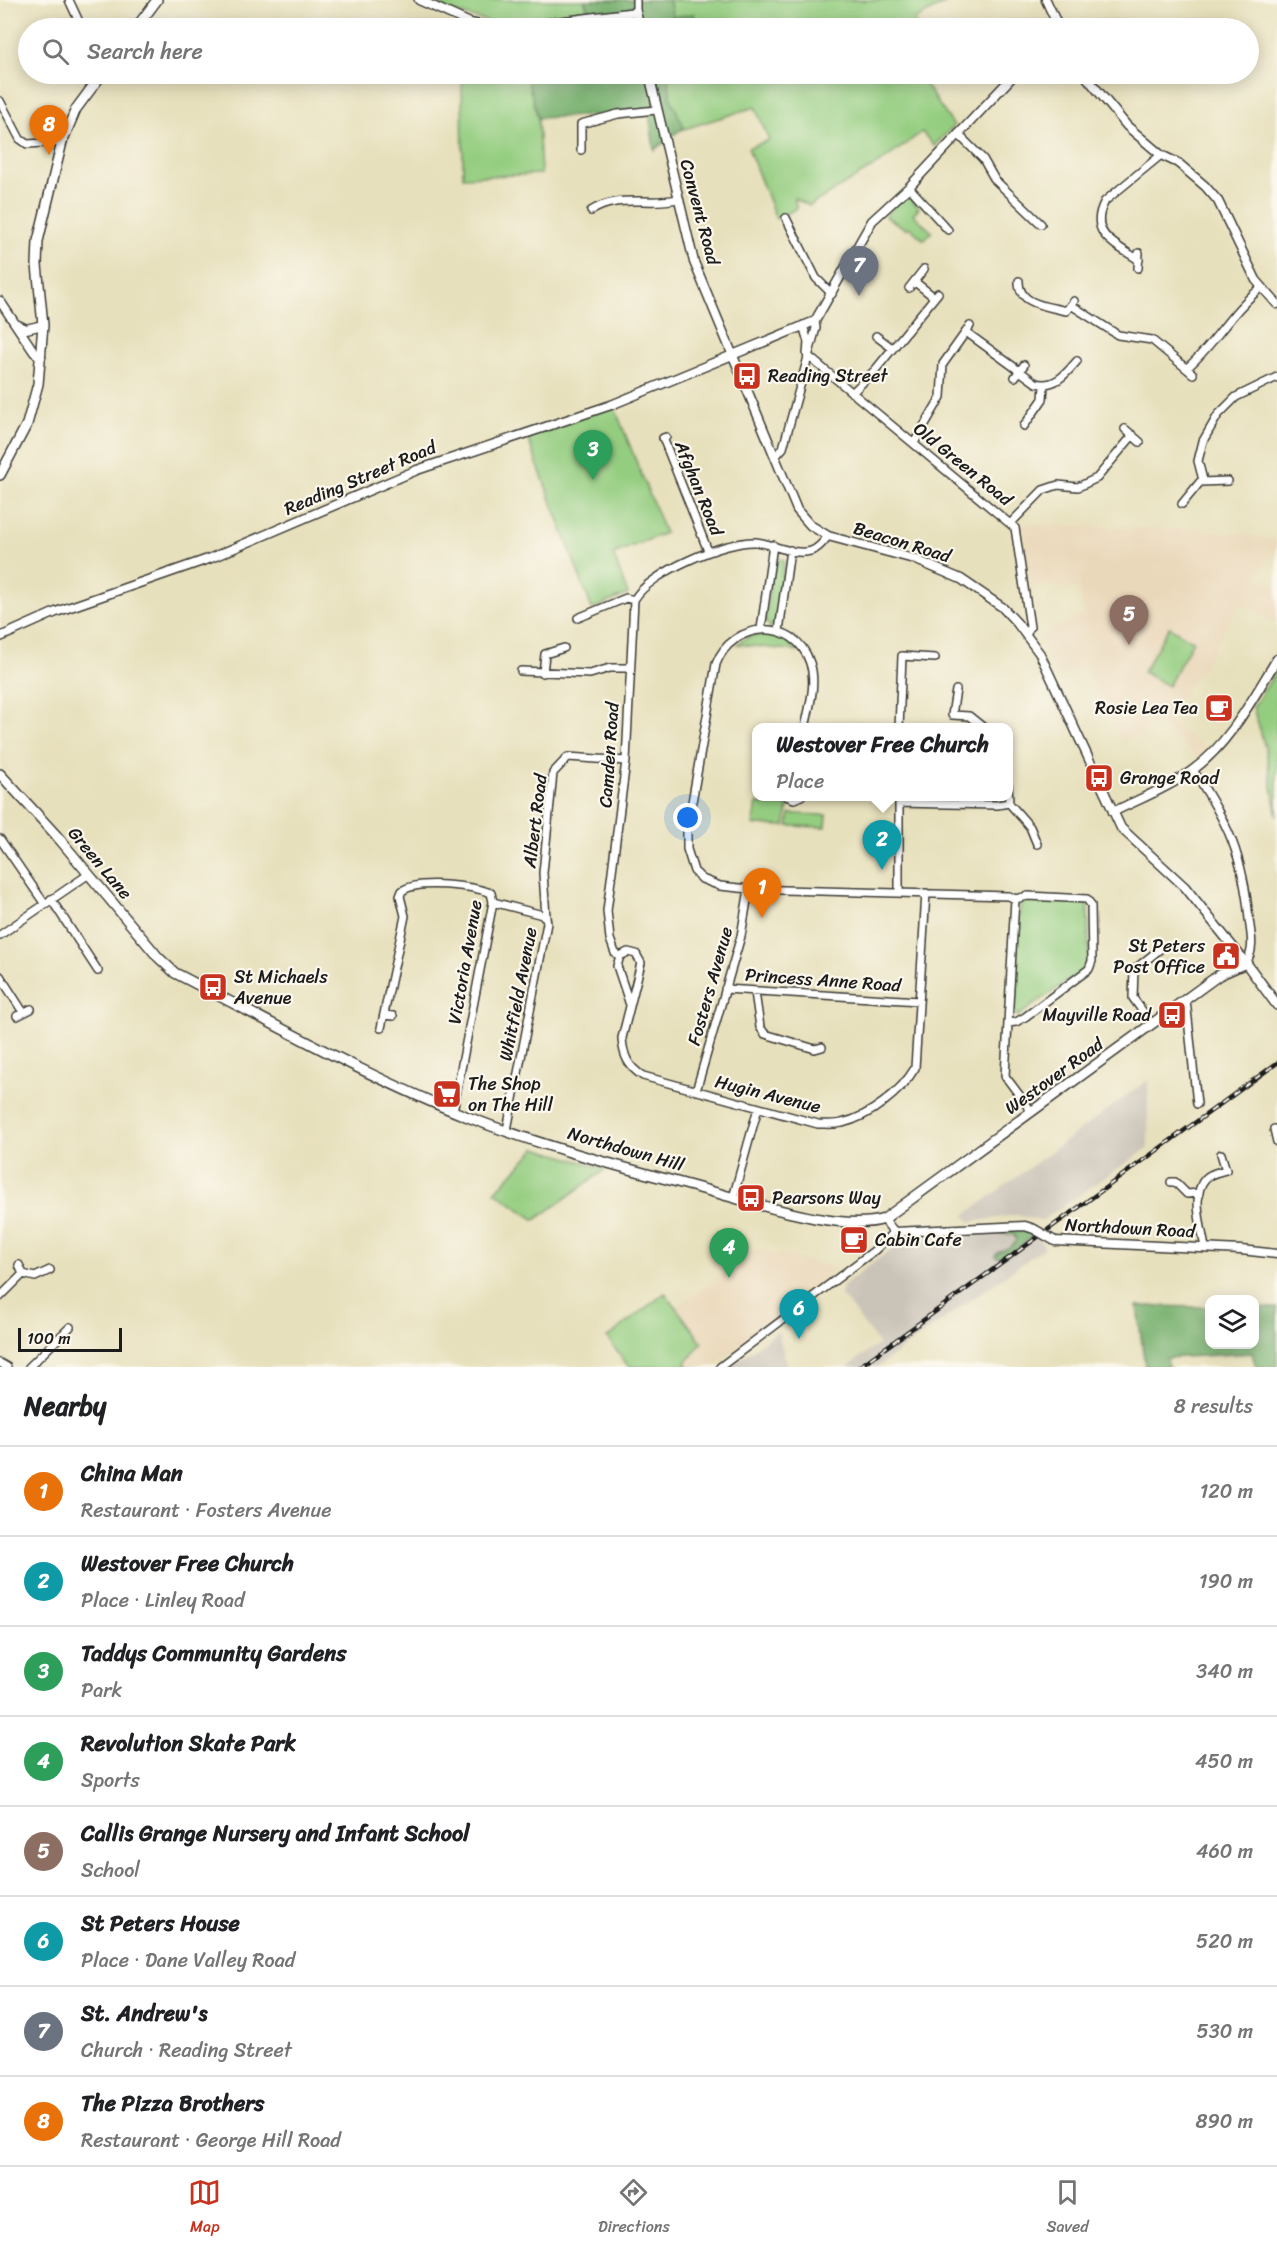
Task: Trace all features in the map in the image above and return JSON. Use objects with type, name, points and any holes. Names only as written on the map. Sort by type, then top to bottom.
[{"type":"main road","points":[[143,18],[156,0]]},
{"type":"main road","points":[[0,475],[27,424],[38,384],[43,325],[37,265],[38,242],[62,142],[76,109],[95,84]]},
{"type":"main road","name":"Green Lane","points":[[0,774],[89,874],[158,957],[175,973]]},
{"type":"main road","name":"Westover Road","points":[[884,1220],[1219,975],[1246,963]]},
{"type":"main road","name":"Beacon Road","points":[[1246,963],[1277,1005]]},
{"type":"main road","name":"Northdown Hill","points":[[175,973],[453,1111],[507,1130],[733,1198],[845,1222],[861,1224],[884,1220]]},
{"type":"street","points":[[69,0],[77,18]]},
{"type":"street","points":[[419,0],[459,18]]},
{"type":"street","points":[[636,0],[638,18]]},
{"type":"street","points":[[1046,0],[1054,18]]},
{"type":"street","points":[[588,18],[636,12]]},
{"type":"street","name":"Convent Road","points":[[652,84],[677,199],[694,262],[733,354]]},
{"type":"street","points":[[733,354],[814,321],[832,294],[872,221],[909,187],[1006,84]]},
{"type":"street","points":[[1091,84],[1127,126],[1161,155],[1178,163],[1205,186],[1218,201],[1241,253],[1261,288],[1277,304]]},
{"type":"street","points":[[0,101],[20,139],[27,144],[62,142]]},
{"type":"street","points":[[581,150],[581,124],[618,114],[656,110]]},
{"type":"street","points":[[958,134],[983,159],[995,180],[1041,224]]},
{"type":"street","points":[[1139,260],[1104,235],[1098,221],[1100,211],[1105,201],[1161,155]]},
{"type":"street","points":[[909,187],[948,230]]},
{"type":"street","points":[[591,211],[604,203],[618,200],[662,202],[677,199]]},
{"type":"street","points":[[786,218],[816,278],[832,294]]},
{"type":"street","points":[[909,288],[924,270]]},
{"type":"street","points":[[1019,281],[1020,291],[1025,299],[1049,308],[1070,306],[1118,335],[1152,340],[1193,374]]},
{"type":"street","points":[[852,393],[936,295],[915,282]]},
{"type":"street","points":[[1187,368],[1210,346],[1238,307],[1261,288]]},
{"type":"street","points":[[0,302],[34,352],[41,357]]},
{"type":"street","points":[[775,457],[783,448],[816,328],[814,321]]},
{"type":"street","points":[[15,323],[26,329],[43,325]]},
{"type":"street","points":[[803,325],[808,342],[807,355]]},
{"type":"street","points":[[914,443],[941,397],[943,364],[968,329],[1019,371],[1044,385],[1059,380],[1076,366]]},
{"type":"street","points":[[876,336],[892,348]]},
{"type":"street","name":"Beacon Road","points":[[733,354],[797,510],[810,525],[828,536],[908,558],[946,572],[1002,608],[1026,634],[1040,654],[1121,828],[1185,887],[1246,963]]},
{"type":"street","name":"Reading Street Road","points":[[0,637],[56,612],[211,558],[417,470],[611,405],[733,354]]},
{"type":"street","name":"Old Green Road","points":[[807,355],[1011,523],[1017,534],[1027,604],[1030,627],[1026,634]]},
{"type":"street","points":[[1203,480],[1198,461],[1203,441],[1218,415],[1236,397],[1277,377]]},
{"type":"street","points":[[1030,425],[1043,399],[1044,385]]},
{"type":"street","points":[[1125,429],[1140,442]]},
{"type":"street","points":[[1011,523],[1043,490],[1058,485],[1078,486],[1097,478],[1133,435]]},
{"type":"street","name":"Afghan Road","points":[[666,437],[663,438],[708,551]]},
{"type":"street","points":[[1203,480],[1228,480]]},
{"type":"street","points":[[1187,502],[1203,480]]},
{"type":"street","points":[[578,618],[626,597],[634,600],[642,588],[708,551],[744,542],[810,552],[823,544],[828,536]]},
{"type":"street","points":[[761,629],[772,545]]},
{"type":"street","points":[[779,632],[790,550]]},
{"type":"street","name":"Camden Road","points":[[620,956],[615,953],[610,939],[607,911],[626,760],[634,600]]},
{"type":"street","points":[[806,723],[812,686],[811,666],[798,643],[779,632],[761,629],[735,637],[725,646],[716,664],[687,831],[690,862],[702,879],[720,886],[749,889],[1009,896],[1015,899],[1028,896],[1087,899],[1091,905],[1092,961],[1089,969],[1025,1017],[1016,1023],[1008,1023]]},
{"type":"street","points":[[543,673],[545,654],[564,648]]},
{"type":"street","points":[[899,723],[902,656],[935,658]]},
{"type":"street","points":[[1113,812],[1155,793],[1193,770],[1231,730],[1277,659]]},
{"type":"street","points":[[521,671],[590,674],[610,668],[629,668]]},
{"type":"street","points":[[956,690],[952,715],[969,716],[978,723]]},
{"type":"street","name":"Albert Road","points":[[546,917],[543,873],[554,773],[568,756],[626,760]]},
{"type":"street","points":[[1193,770],[1225,822],[1245,879],[1253,951],[1246,963]]},
{"type":"street","points":[[899,801],[899,892]]},
{"type":"street","points":[[919,801],[997,805],[1010,803],[1030,827],[1037,844]]},
{"type":"street","points":[[0,839],[98,971]]},
{"type":"street","points":[[0,935],[89,874]]},
{"type":"street","name":"Victoria Avenue","points":[[381,1028],[405,916],[400,896],[402,891],[413,885],[460,886],[491,892],[493,902],[453,1111]]},
{"type":"street","name":"Fosters Avenue","points":[[696,1091],[741,936],[749,889]]},
{"type":"street","name":"Hugin Avenue","points":[[620,956],[625,952],[633,953],[641,963],[622,1038],[625,1057],[630,1065],[643,1076],[818,1124],[840,1124],[860,1117],[904,1085],[915,1068],[926,893]]},
{"type":"street","points":[[1015,899],[1005,1076],[1032,1112]]},
{"type":"street","name":"Whitfield Avenue","points":[[493,902],[546,917],[507,1130]]},
{"type":"street","points":[[1152,1024],[1133,998],[1134,970],[1151,960],[1160,949]]},
{"type":"street","points":[[620,956],[617,966],[630,1005]]},
{"type":"street","points":[[0,976],[24,1012]]},
{"type":"street","name":"Princess Anne Road","points":[[725,989],[919,1001]]},
{"type":"street","points":[[755,992],[760,1027],[765,1034],[815,1049],[822,1047]]},
{"type":"street","points":[[1186,1000],[1197,1104]]},
{"type":"street","points":[[384,1015],[393,1016]]},
{"type":"street","points":[[733,1198],[758,1108]]},
{"type":"street","points":[[1274,1129],[1277,1142]]},
{"type":"street","points":[[1205,1248],[1199,1193],[1207,1177],[1226,1170],[1221,1154]]},
{"type":"street","points":[[1171,1182],[1176,1182],[1187,1194],[1199,1193]]},
{"type":"street","points":[[720,1367],[875,1250],[894,1232],[884,1220]]},
{"type":"street","name":"Northdown Road","points":[[894,1232],[1025,1226],[1055,1241],[1277,1254]]},
{"type":"street","points":[[19,1264],[22,1274]]},
{"type":"street","points":[[22,1274],[36,1276],[50,1270]]},
{"type":"street","points":[[0,1297],[22,1274]]},
{"type":"street","points":[[29,1367],[71,1328]]},
{"type":"street","points":[[0,1363],[7,1367]]},
{"type":"shaded area","points":[[1022,524],[1221,531],[1277,540],[1277,546],[1257,576],[1277,590],[1277,624],[1240,603],[1199,674],[1166,716],[1189,737],[1207,749],[1198,759],[1158,722],[1123,742],[1083,667],[1058,678],[1039,639],[1050,634],[1049,630],[1084,615],[1080,588],[1031,586]]},
{"type":"shaded area","points":[[1148,1080],[1148,1148],[1041,1221],[1016,1215],[970,1222],[965,1215]]},
{"type":"shaded area","points":[[1000,1230],[1036,1234],[1045,1247],[877,1367],[847,1367],[879,1344],[841,1295],[843,1286],[908,1236]]},
{"type":"shaded area","points":[[755,1248],[835,1268],[822,1282],[782,1314],[711,1367],[689,1367],[686,1363],[702,1342],[676,1308]]},
{"type":"shaded area","points":[[778,1331],[787,1367],[730,1367]]},
{"type":"green space","points":[[431,0],[584,0],[589,13],[540,18],[475,18],[448,10]]},
{"type":"green space","points":[[585,0],[669,0],[673,17],[694,14],[695,18],[591,18]]},
{"type":"green space","points":[[669,0],[951,0],[918,18],[695,18],[694,14],[673,17]]},
{"type":"green space","points":[[462,84],[529,84],[538,118],[541,174],[463,177]]},
{"type":"green space","points":[[529,84],[669,84],[671,99],[684,127],[654,150],[649,113],[538,118]]},
{"type":"green space","points":[[655,84],[925,84],[954,126],[934,146],[922,132],[880,163],[809,206],[794,198],[797,208],[776,219],[748,148],[769,140],[755,107],[668,134]]},
{"type":"green space","points":[[906,194],[919,208],[913,214],[932,232],[924,240],[909,227],[906,229],[885,216]]},
{"type":"green space","points":[[614,406],[665,533],[613,554],[628,594],[592,609],[526,434]]},
{"type":"green space","points":[[774,558],[784,560],[777,623],[770,627],[765,621]]},
{"type":"green space","points":[[1169,627],[1193,641],[1168,686],[1143,672]]},
{"type":"green space","points":[[766,634],[782,638],[797,651],[737,644],[750,636]]},
{"type":"green space","points":[[1277,670],[1277,817],[1266,751],[1253,707]]},
{"type":"green space","points":[[757,804],[788,806],[785,826],[753,825]]},
{"type":"green space","points":[[790,814],[827,815],[826,827],[788,826]]},
{"type":"green space","points":[[1021,899],[1085,901],[1088,908],[1089,961],[1087,967],[1018,1016],[1012,1011],[1011,1006]]},
{"type":"green space","points":[[536,1148],[606,1169],[535,1220],[495,1192]]},
{"type":"green space","points":[[1000,1229],[1028,1230],[1036,1234],[1011,1253],[998,1258],[995,1256],[997,1253],[1012,1246],[1016,1240],[1014,1235],[997,1232]]},
{"type":"green space","points":[[665,1293],[702,1342],[686,1363],[689,1367],[629,1367],[607,1338]]},
{"type":"green space","points":[[1137,1306],[1205,1307],[1205,1349],[1259,1349],[1259,1307],[1277,1308],[1277,1367],[1256,1367],[1252,1353],[1166,1358],[1169,1367],[1145,1367]]},
{"type":"railway","points":[[859,1367],[1277,1063]]},
{"type":"place","name":"The Pizza Brothers","points":[[49,155]]},
{"type":"place","name":"St. Andrew's","points":[[859,296]]},
{"type":"place","name":"Reading Street","points":[[747,376]]},
{"type":"place","name":"Taddys Community Gardens","points":[[593,480]]},
{"type":"place","name":"Callis Grange Nursery and Infant School","points":[[1129,645]]},
{"type":"place","name":"Rosie Lea Tea","points":[[1219,708]]},
{"type":"place","name":"Grange Road","points":[[1099,778]]},
{"type":"place","name":"Westover Free Church","points":[[882,870]]},
{"type":"place","name":"China Man","points":[[762,918]]},
{"type":"place","name":"St Peters Post Office","points":[[1226,956]]},
{"type":"place","name":"St Michaels Avenue","points":[[213,987]]},
{"type":"place","name":"Mayville Road","points":[[1172,1015]]},
{"type":"place","name":"The Shop on The Hill","points":[[447,1094]]},
{"type":"place","name":"Pearsons Way","points":[[751,1198]]},
{"type":"place","name":"Cabin Cafe","points":[[854,1240]]},
{"type":"place","name":"Revolution Skate Park","points":[[729,1278]]},
{"type":"place","name":"St Peters House","points":[[799,1339]]}]
